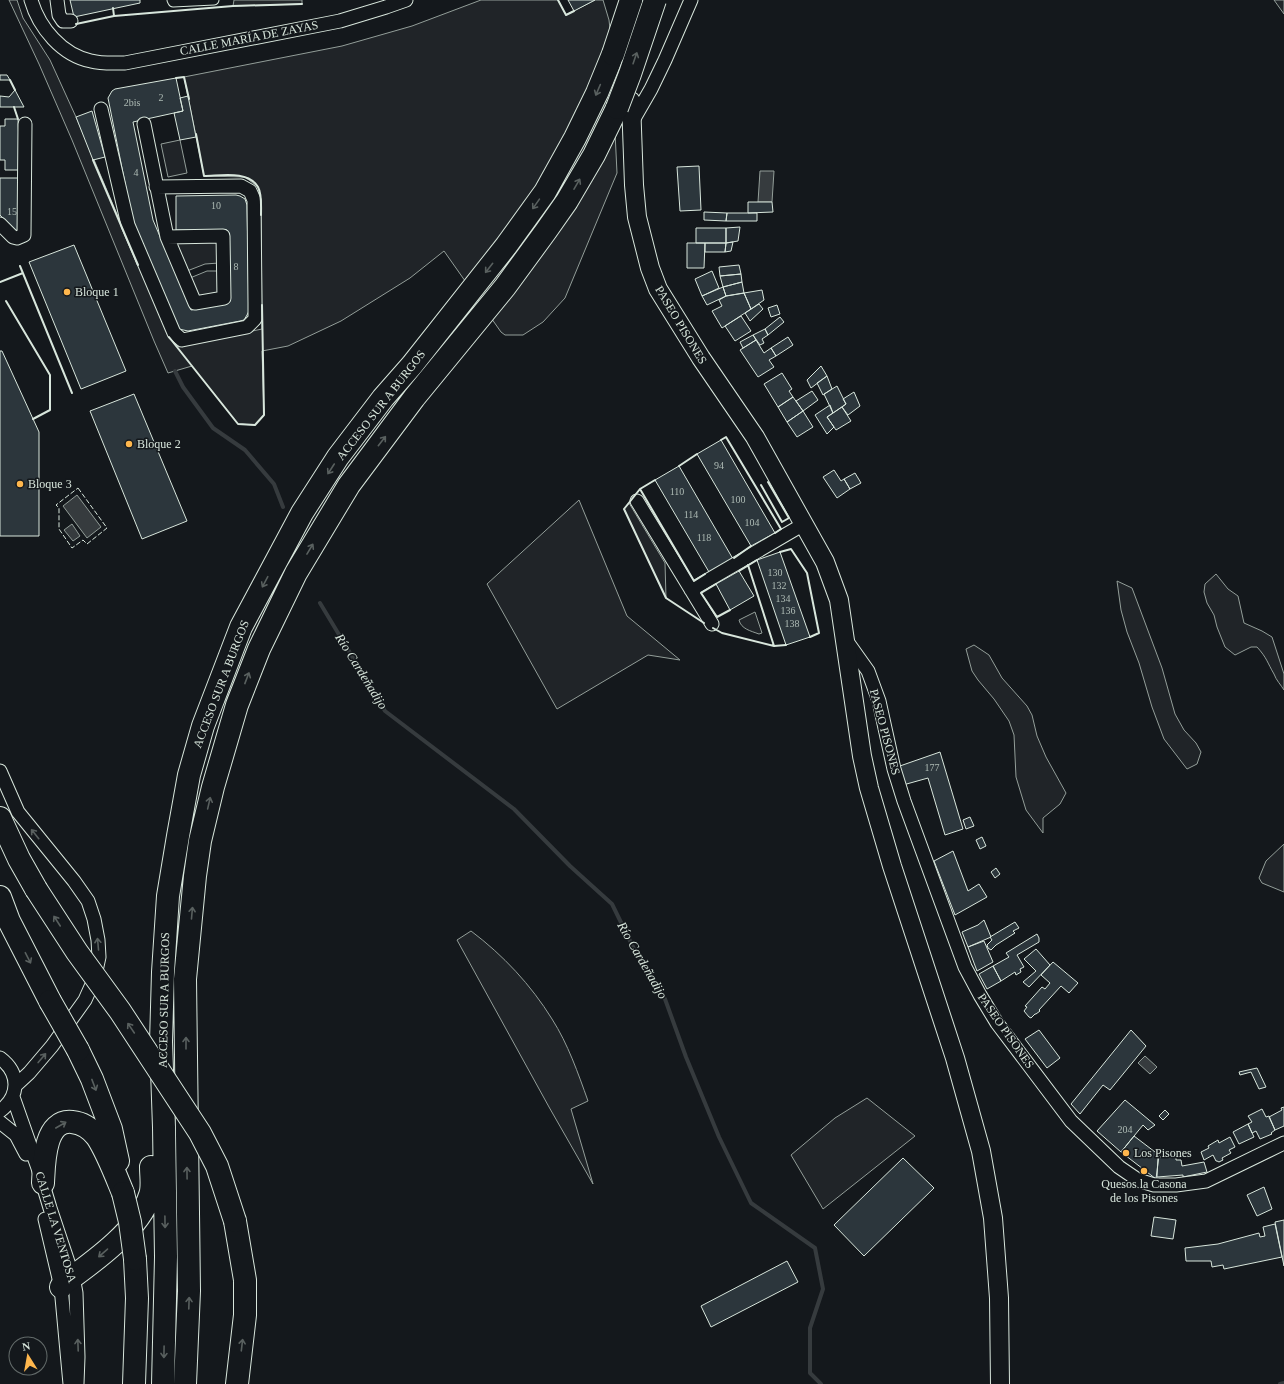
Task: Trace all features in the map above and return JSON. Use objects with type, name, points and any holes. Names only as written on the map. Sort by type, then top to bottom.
[{"type":"highway","name":"ACCESO SUR A BURGOS","points":[[163,1384],[166,1257],[162,1042],[163,972],[168,896],[175,836],[189,775],[203,726],[241,627],[302,513],[338,457],[383,398],[412,365],[513,237],[545,192],[576,138],[597,93],[613,54],[631,0]]},
{"type":"highway","name":"ACCESO SUR A BURGOS","points":[[185,1384],[189,1291],[186,978],[195,876],[200,841],[213,788],[237,705],[259,649],[296,573],[349,485],[414,398],[523,263],[567,201],[594,155],[626,110],[630,74],[655,0]]},
{"type":"highway","points":[[0,818],[12,845],[36,889],[77,952],[120,1011],[200,1133],[217,1166],[235,1221],[245,1280],[245,1315],[237,1384]]},
{"type":"highway","points":[[67,1282],[125,1234],[141,1216],[151,1193],[149,1005],[151,955],[154,916],[160,884],[175,836]]},
{"type":"highway","points":[[0,897],[9,921],[92,1079],[111,1129],[130,1222],[135,1259],[136,1298],[134,1384]]},
{"type":"highway","points":[[38,1169],[50,1134],[58,1126],[68,1121],[79,1122],[86,1126],[97,1137],[123,1193]]},
{"type":"main road","name":"PASEO PISONES","points":[[626,110],[637,217],[648,262],[658,289],[701,358],[755,437],[825,562],[839,600],[862,756],[869,788],[892,866],[954,1058],[981,1151],[993,1218],[999,1298],[1000,1384]]},
{"type":"street","name":"CALLE MARÍA DE ZAYAS","points":[[31,0],[41,25],[52,39],[72,53],[90,61],[114,63],[139,60],[340,20],[386,8],[406,0]]},
{"type":"street","points":[[57,0],[59,14],[63,21],[70,21]]},
{"type":"street","points":[[172,0],[173,2],[214,0]]},
{"type":"street","points":[[626,110],[650,89],[665,60],[690,0]]},
{"type":"street","points":[[101,109],[128,225],[174,333],[182,340],[246,327],[255,319],[256,304],[254,200],[250,191],[241,186],[156,187]]},
{"type":"street","points":[[0,224],[13,237],[17,238],[24,235],[25,124]]},
{"type":"street","points":[[144,124],[167,237],[195,303],[224,298],[223,236],[167,237]]},
{"type":"street","points":[[637,501],[712,624]]},
{"type":"street","points":[[691,590],[804,524]]},
{"type":"street","name":"PASEO PISONES","points":[[844,637],[868,671],[879,701],[894,769],[904,800],[965,967],[997,1023],[1071,1121],[1119,1167],[1138,1180],[1154,1185],[1176,1185],[1206,1181],[1284,1143]]},
{"type":"street","points":[[0,770],[18,812],[74,881],[88,901],[94,919],[98,940],[99,957],[94,980],[85,1000],[52,1046],[14,1092],[7,1106],[0,1111]]},
{"type":"street","name":"CALLE LA VENTOSA","points":[[0,1058],[9,1065],[14,1075],[14,1092],[50,1208],[67,1282],[70,1384]]},
{"type":"street","name":"CALLE LA VENTOSA","points":[[0,1122],[18,1139],[38,1169],[42,1209],[67,1282],[76,1293],[78,1357],[77,1384]]},
{"type":"shaded area","points":[[9,0],[17,0],[23,18],[50,60],[76,117],[168,335],[177,347],[262,329],[261,201],[258,187],[245,177],[204,176],[184,77],[342,46],[412,26],[481,0],[558,0],[566,15],[595,0],[603,0],[610,29],[617,173],[565,298],[543,322],[523,335],[505,335],[501,332],[444,251],[410,278],[341,321],[288,346],[262,351],[264,415],[255,425],[238,424],[192,366],[168,373],[72,140]]},
{"type":"shaded area","points":[[234,0],[302,0],[302,4],[233,6]]},
{"type":"shaded area","points":[[1274,0],[1284,0],[1284,14]]},
{"type":"shaded area","points":[[180,140],[187,173],[168,177],[161,144]]},
{"type":"shaded area","points":[[760,171],[774,171],[772,202],[758,202]]},
{"type":"shaded area","points":[[218,242],[219,263],[205,264],[187,271],[175,243]]},
{"type":"shaded area","points":[[207,271],[219,271],[220,293],[198,298],[190,278]]},
{"type":"shaded area","points":[[77,495],[101,527],[87,538],[63,506]]},
{"type":"shaded area","points":[[579,500],[627,616],[680,660],[648,655],[557,709],[487,584]]},
{"type":"shaded area","points":[[629,503],[665,563],[666,598],[624,509]]},
{"type":"shaded area","points":[[72,524],[80,536],[73,541],[64,530]]},
{"type":"shaded area","points":[[1216,574],[1228,589],[1238,596],[1244,623],[1272,637],[1284,674],[1284,690],[1265,657],[1257,647],[1251,647],[1235,655],[1225,647],[1204,592],[1205,584]]},
{"type":"shaded area","points":[[1117,581],[1132,588],[1162,668],[1175,714],[1184,730],[1196,743],[1201,752],[1197,764],[1187,769],[1164,739],[1152,707],[1139,663],[1127,632],[1121,610]]},
{"type":"shaded area","points":[[755,612],[762,633],[759,634],[744,628],[739,620]]},
{"type":"shaded area","points":[[974,645],[989,655],[1002,678],[1027,706],[1032,715],[1037,736],[1046,757],[1066,793],[1060,804],[1043,818],[1043,833],[1026,810],[1016,777],[1014,735],[1009,721],[972,671],[966,649]]},
{"type":"shaded area","points":[[1284,844],[1284,892],[1262,883],[1259,878],[1266,861]]},
{"type":"shaded area","points":[[471,931],[483,940],[516,971],[544,1006],[563,1038],[588,1101],[571,1109],[593,1184],[457,940]]},
{"type":"shaded area","points":[[1145,1056],[1157,1067],[1150,1074],[1138,1063]]},
{"type":"shaded area","points":[[867,1098],[915,1136],[823,1209],[791,1155],[835,1118]]},
{"type":"building","points":[[70,0],[140,0],[140,3],[74,17]]},
{"type":"building","points":[[568,0],[595,0],[574,11]]},
{"type":"building","points":[[0,75],[7,75],[10,80],[0,80]]},
{"type":"building","points":[[176,78],[183,111],[133,122],[153,220],[191,310],[228,302],[227,230],[176,230],[176,196],[236,195],[245,199],[247,205],[249,311],[244,320],[188,331],[179,329],[133,223],[108,98],[115,89]]},
{"type":"building","points":[[15,90],[24,107],[0,107],[0,96],[9,97]]},
{"type":"building","points":[[188,96],[196,137],[180,140],[174,113],[183,111],[180,98]]},
{"type":"building","points":[[92,111],[105,157],[93,160],[76,117]]},
{"type":"building","points":[[5,119],[18,119],[20,170],[5,170],[5,160],[0,160],[0,126],[5,126]]},
{"type":"building","points":[[699,166],[701,210],[680,211],[677,167]]},
{"type":"building","points":[[0,178],[19,178],[20,231],[17,233],[0,215]]},
{"type":"building","points":[[748,202],[772,202],[773,212],[748,213]]},
{"type":"building","points":[[704,212],[727,213],[726,221],[704,220]]},
{"type":"building","points":[[727,213],[757,213],[757,221],[726,221]]},
{"type":"building","points":[[740,227],[738,241],[726,243],[726,228]]},
{"type":"building","points":[[696,228],[726,228],[726,243],[696,243]]},
{"type":"building","points":[[733,242],[731,251],[725,252],[726,243]]},
{"type":"building","points":[[687,243],[705,243],[704,268],[687,268]]},
{"type":"building","points":[[705,243],[726,243],[725,252],[705,252]]},
{"type":"building","name":"Bloque 1","points":[[74,245],[126,371],[81,389],[29,262]]},
{"type":"building","points":[[739,265],[741,274],[720,276],[719,267]]},
{"type":"building","points":[[712,271],[719,288],[702,296],[695,279]]},
{"type":"building","points":[[741,274],[742,282],[723,287],[720,276]]},
{"type":"building","points":[[742,282],[744,293],[726,296],[723,287]]},
{"type":"building","points":[[723,287],[726,296],[707,305],[702,296]]},
{"type":"building","points":[[762,290],[764,300],[751,309],[744,293]]},
{"type":"building","points":[[744,293],[751,309],[722,328],[712,311],[722,306],[719,300],[726,296]]},
{"type":"building","points":[[759,304],[763,309],[750,321],[745,313]]},
{"type":"building","points":[[777,305],[780,314],[771,317],[768,308]]},
{"type":"building","points":[[741,316],[751,331],[735,341],[725,326]]},
{"type":"building","points":[[780,317],[784,322],[768,335],[765,329]]},
{"type":"building","points":[[765,329],[768,335],[762,339],[764,343],[760,345],[753,335]]},
{"type":"building","points":[[753,335],[756,340],[743,348],[740,342]]},
{"type":"building","points":[[788,337],[793,345],[776,356],[771,348]]},
{"type":"building","points":[[756,340],[764,353],[771,348],[776,356],[769,360],[774,367],[758,377],[740,350]]},
{"type":"building","name":"Bloque 3","points":[[0,351],[2,351],[39,432],[39,536],[0,536]]},
{"type":"building","points":[[821,366],[827,376],[811,388],[807,380]]},
{"type":"building","points":[[782,373],[792,389],[789,391],[793,397],[778,407],[764,384]]},
{"type":"building","points":[[827,376],[832,389],[823,395],[817,383]]},
{"type":"building","points":[[837,386],[846,404],[833,413],[824,394]]},
{"type":"building","points":[[812,391],[818,400],[803,411],[796,401]]},
{"type":"building","points":[[854,392],[860,406],[848,415],[842,407],[846,404],[843,399]]},
{"type":"building","name":"Bloque 2","points":[[134,394],[187,521],[142,539],[90,411]]},
{"type":"building","points":[[793,397],[803,411],[787,422],[778,407]]},
{"type":"building","points":[[830,405],[833,413],[827,417],[834,427],[827,434],[815,415]]},
{"type":"building","points":[[842,407],[851,421],[836,430],[827,417]]},
{"type":"building","points":[[803,411],[813,427],[797,437],[787,422]]},
{"type":"building","points":[[721,440],[775,533],[751,546],[697,454]]},
{"type":"building","points":[[679,466],[733,559],[709,572],[655,480]]},
{"type":"building","points":[[834,470],[841,481],[844,479],[850,489],[837,498],[823,477]]},
{"type":"building","points":[[855,473],[861,483],[850,489],[844,479]]},
{"type":"building","points":[[780,552],[810,637],[786,645],[757,560]]},
{"type":"building","points":[[739,571],[754,596],[730,610],[716,584]]},
{"type":"building","points":[[940,752],[963,829],[945,835],[928,778],[903,785],[897,767]]},
{"type":"building","points":[[970,817],[974,826],[966,829],[963,820]]},
{"type":"building","points":[[982,837],[986,846],[980,849],[976,840]]},
{"type":"building","points":[[953,851],[968,891],[979,884],[987,897],[955,915],[934,861]]},
{"type":"building","points":[[996,868],[1000,874],[995,878],[991,872]]},
{"type":"building","points":[[984,920],[991,937],[968,947],[962,932],[978,925]]},
{"type":"building","points":[[1015,922],[1019,928],[1013,931],[1015,933],[991,950],[988,948],[987,945],[992,940],[990,937]]},
{"type":"building","points":[[1037,934],[1039,942],[1017,955],[1024,967],[1020,969],[1021,972],[1016,975],[1015,972],[1001,981],[993,966],[1009,957],[1006,953]]},
{"type":"building","points":[[984,941],[993,962],[977,971],[968,947]]},
{"type":"building","points":[[1036,949],[1050,965],[1029,987],[1023,982],[1036,971],[1024,959]]},
{"type":"building","points":[[1053,962],[1078,983],[1069,993],[1061,986],[1039,1010],[1040,1011],[1031,1018],[1024,1011],[1027,1007],[1025,1006],[1042,987],[1045,989],[1050,983],[1041,975]]},
{"type":"building","points":[[993,966],[1001,981],[987,989],[979,974]]},
{"type":"building","points":[[1039,1030],[1060,1058],[1047,1068],[1025,1039]]},
{"type":"building","points":[[1131,1030],[1146,1046],[1110,1090],[1103,1085],[1080,1114],[1071,1104]]},
{"type":"building","points":[[1257,1068],[1266,1087],[1259,1089],[1251,1072],[1240,1075],[1239,1072]]},
{"type":"building","points":[[1125,1100],[1155,1125],[1148,1130],[1143,1125],[1121,1152],[1097,1131]]},
{"type":"building","points":[[1284,1107],[1284,1126],[1275,1130],[1269,1117],[1282,1110],[1281,1108]]},
{"type":"building","points":[[1262,1109],[1266,1117],[1269,1116],[1275,1130],[1271,1133],[1272,1134],[1260,1139],[1256,1131],[1252,1133],[1248,1124],[1252,1122],[1248,1116]]},
{"type":"building","points":[[1165,1110],[1169,1114],[1163,1120],[1159,1116]]},
{"type":"building","points":[[1248,1124],[1254,1137],[1239,1144],[1233,1132]]},
{"type":"building","points":[[1134,1136],[1159,1155],[1156,1179],[1121,1152]]},
{"type":"building","points":[[1230,1137],[1235,1147],[1229,1150],[1231,1153],[1222,1158],[1223,1160],[1219,1162],[1216,1161],[1213,1155],[1204,1160],[1201,1152],[1209,1148],[1208,1146],[1218,1140],[1219,1143]]},
{"type":"building","points":[[1176,1156],[1176,1160],[1181,1160],[1182,1166],[1204,1162],[1207,1172],[1183,1177],[1183,1175],[1157,1177],[1158,1157]]},
{"type":"building","points":[[903,1158],[934,1188],[864,1256],[834,1225]]},
{"type":"building","points":[[1264,1187],[1272,1209],[1257,1216],[1247,1195]]},
{"type":"building","points":[[1154,1217],[1176,1220],[1173,1239],[1151,1236]]},
{"type":"building","points":[[1284,1220],[1284,1266],[1275,1222]]},
{"type":"building","points":[[1275,1224],[1282,1257],[1224,1269],[1223,1265],[1212,1267],[1211,1261],[1186,1261],[1185,1248],[1218,1244],[1259,1233],[1260,1237],[1265,1236],[1263,1227]]},
{"type":"building","points":[[787,1261],[798,1282],[711,1327],[701,1306]]},
{"type":"waterway","name":"Río Cardeñadijo","points":[[175,371],[183,387],[213,428],[245,450],[274,484],[283,507]]},
{"type":"waterway","name":"Río Cardeñadijo","points":[[320,603],[385,711],[514,809],[570,866],[612,904],[634,949],[665,999],[686,1057],[719,1137],[751,1203],[815,1248],[823,1289],[810,1328],[810,1373],[821,1384]]},
{"type":"waterway","name":"Río Cardeñadijo","points":[[1280,1384],[1284,1383]]},
{"type":"fence","points":[[78,488],[107,528],[87,544],[83,540],[72,548],[59,529],[59,508],[56,505],[78,488]]},
{"type":"wall","points":[[558,0],[566,15],[574,11]]},
{"type":"wall","points":[[114,16],[233,6],[302,4]]},
{"type":"wall","points":[[76,24],[114,16],[113,8]]},
{"type":"wall","points":[[176,78],[184,77],[189,99]]},
{"type":"wall","points":[[10,80],[15,90]]},
{"type":"wall","points":[[14,107],[18,119]]},
{"type":"wall","points":[[196,134],[204,176],[233,175],[248,178],[258,187],[261,200],[261,215]]},
{"type":"wall","points":[[93,160],[138,265]]},
{"type":"wall","points":[[20,266],[72,393]]},
{"type":"wall","points":[[0,282],[23,273]]},
{"type":"wall","points":[[6,301],[50,375],[50,410],[33,419]]},
{"type":"wall","points":[[169,337],[238,424],[255,425],[264,415],[262,305]]},
{"type":"wall","points":[[721,440],[726,437],[781,529],[775,533]]},
{"type":"wall","points":[[679,466],[697,454]]},
{"type":"wall","points":[[655,480],[640,489],[694,581],[705,574]]},
{"type":"wall","points":[[761,485],[782,522],[789,518],[768,482]]},
{"type":"wall","points":[[640,489],[624,509],[666,598],[704,623]]},
{"type":"wall","points":[[734,558],[751,546]]},
{"type":"wall","points":[[780,552],[791,549],[807,573],[819,633],[810,637]]},
{"type":"wall","points":[[739,571],[757,560]]},
{"type":"wall","points":[[748,565],[774,646],[786,645]]},
{"type":"wall","points":[[716,584],[701,593],[717,617],[730,610]]},
{"type":"wall","points":[[713,628],[722,633],[774,646]]},
{"type":"place","name":"Bloque 1","points":[[67,292]]},
{"type":"place","name":"Bloque 2","points":[[129,444]]},
{"type":"place","name":"Bloque 3","points":[[20,484]]},
{"type":"place","name":"Los Pisones","points":[[1126,1153]]},
{"type":"place","name":"Quesos la Casona de los Pisones","points":[[1144,1171]]}]
